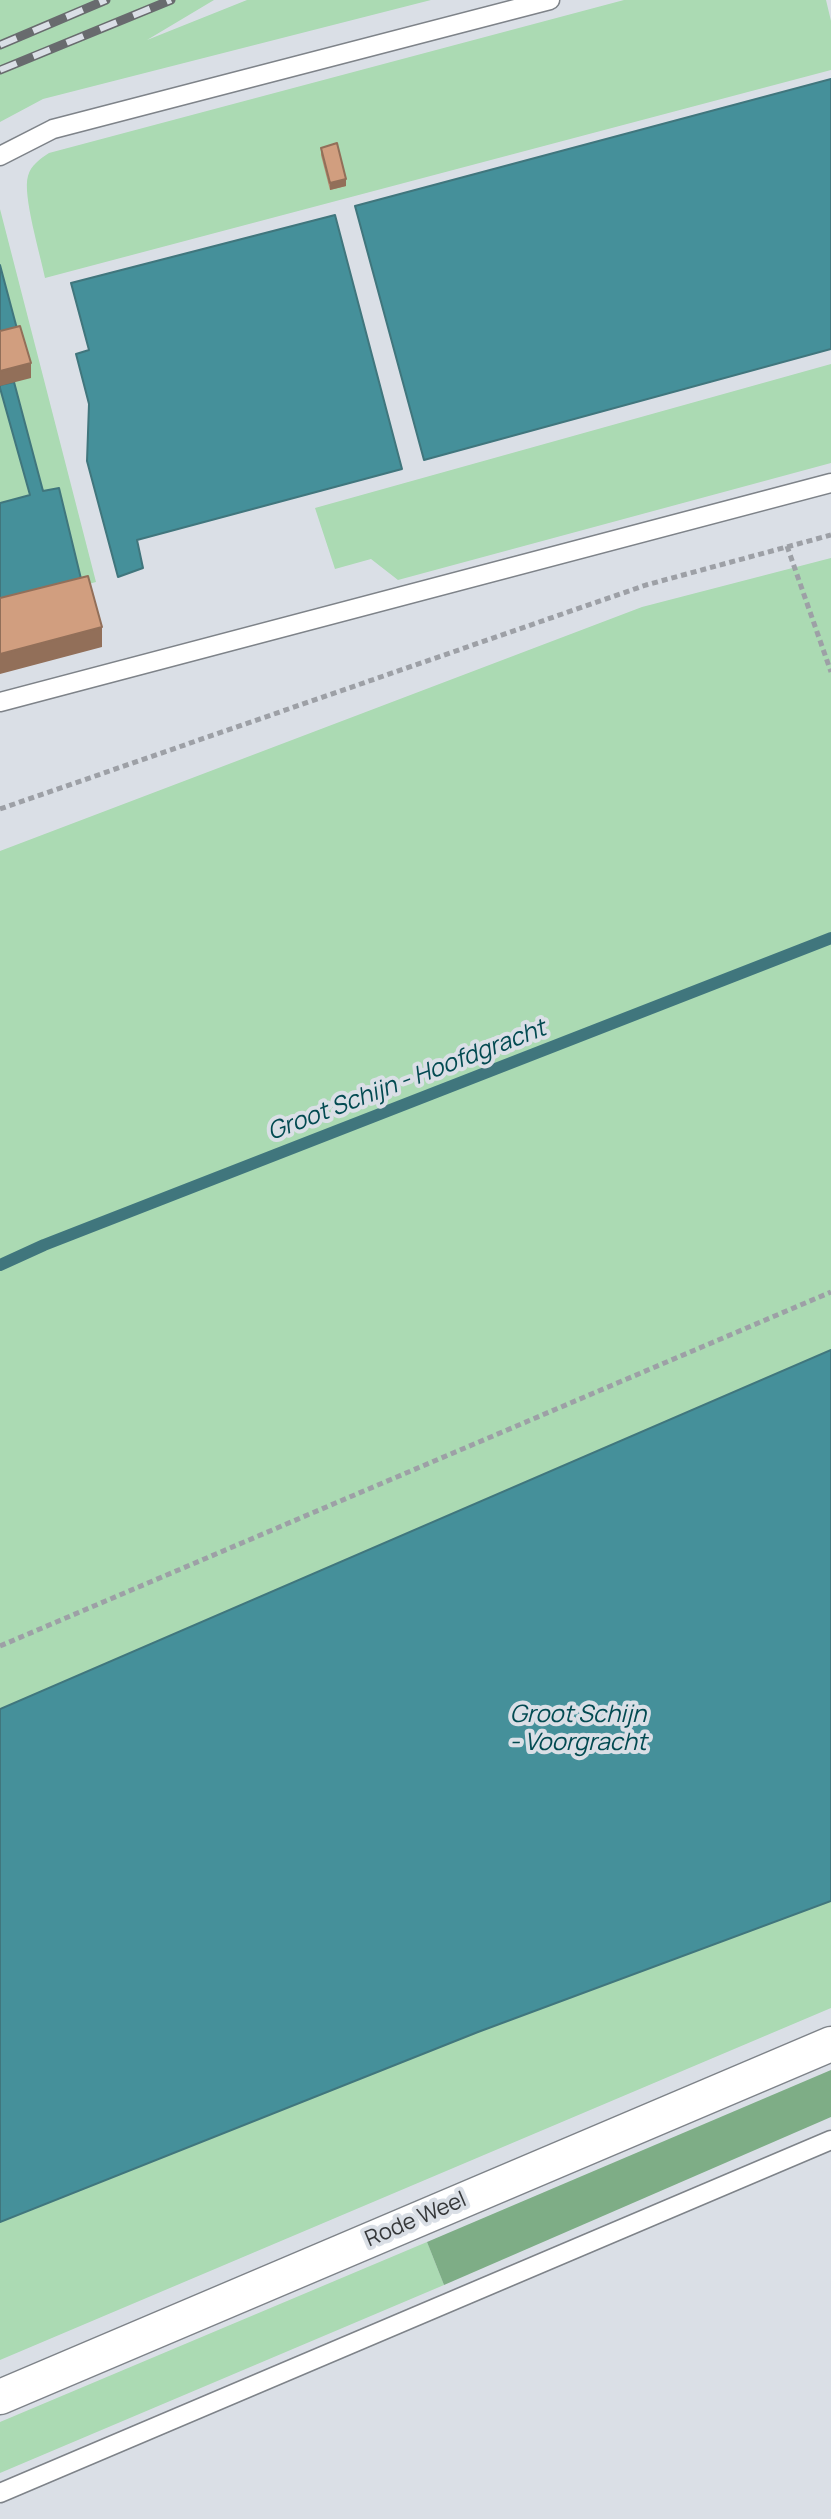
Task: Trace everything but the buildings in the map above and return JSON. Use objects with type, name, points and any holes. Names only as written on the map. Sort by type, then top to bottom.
[{"type":"street","name":"Rode Weel","points":[[0,2397],[831,2044]]},
{"type":"lane","points":[[0,156],[53,129],[550,0]]},
{"type":"lane","points":[[0,702],[831,483]]},
{"type":"lane","points":[[0,2493],[831,2140]]},
{"type":"path","points":[[0,809],[646,585],[831,535]]},
{"type":"path","points":[[787,546],[831,672]]},
{"type":"path","points":[[0,1646],[831,1292]]},
{"type":"green space","points":[[0,0],[214,0],[147,40],[247,0],[431,0],[43,99],[0,122]]},
{"type":"green space","points":[[624,0],[826,0],[831,21],[831,70],[45,278],[27,185],[31,169],[49,153]]},
{"type":"green space","points":[[0,209],[96,582],[0,608]]},
{"type":"green space","points":[[831,364],[831,463],[398,580],[371,559],[335,569],[315,508]]},
{"type":"green space","points":[[831,558],[831,2008],[0,2360],[0,851],[642,607]]},
{"type":"green space","points":[[831,2070],[831,2117],[444,2285],[427,2242]]},
{"type":"green space","points":[[427,2242],[444,2285],[0,2473],[0,2422]]},
{"type":"water","points":[[831,79],[831,349],[424,460],[355,206]]},
{"type":"water","points":[[335,215],[402,469],[137,540],[143,568],[118,577],[87,461],[89,404],[76,354],[89,350],[71,283]]},
{"type":"water","points":[[0,265],[20,340],[0,345]]},
{"type":"water","points":[[14,382],[43,491],[59,488],[83,587],[0,609],[0,503],[30,495],[0,388],[0,385]]},
{"type":"water","name":"Groot Schijn - Voorgracht","points":[[831,1350],[831,1901],[478,2032],[0,2222],[0,1709]]},
{"type":"waterway","name":"Groot Schijn - Hoofdgracht","points":[[0,1265],[44,1245],[831,938]]},
{"type":"railway","points":[[0,45],[106,0]]},
{"type":"railway","points":[[0,70],[171,0]]}]
